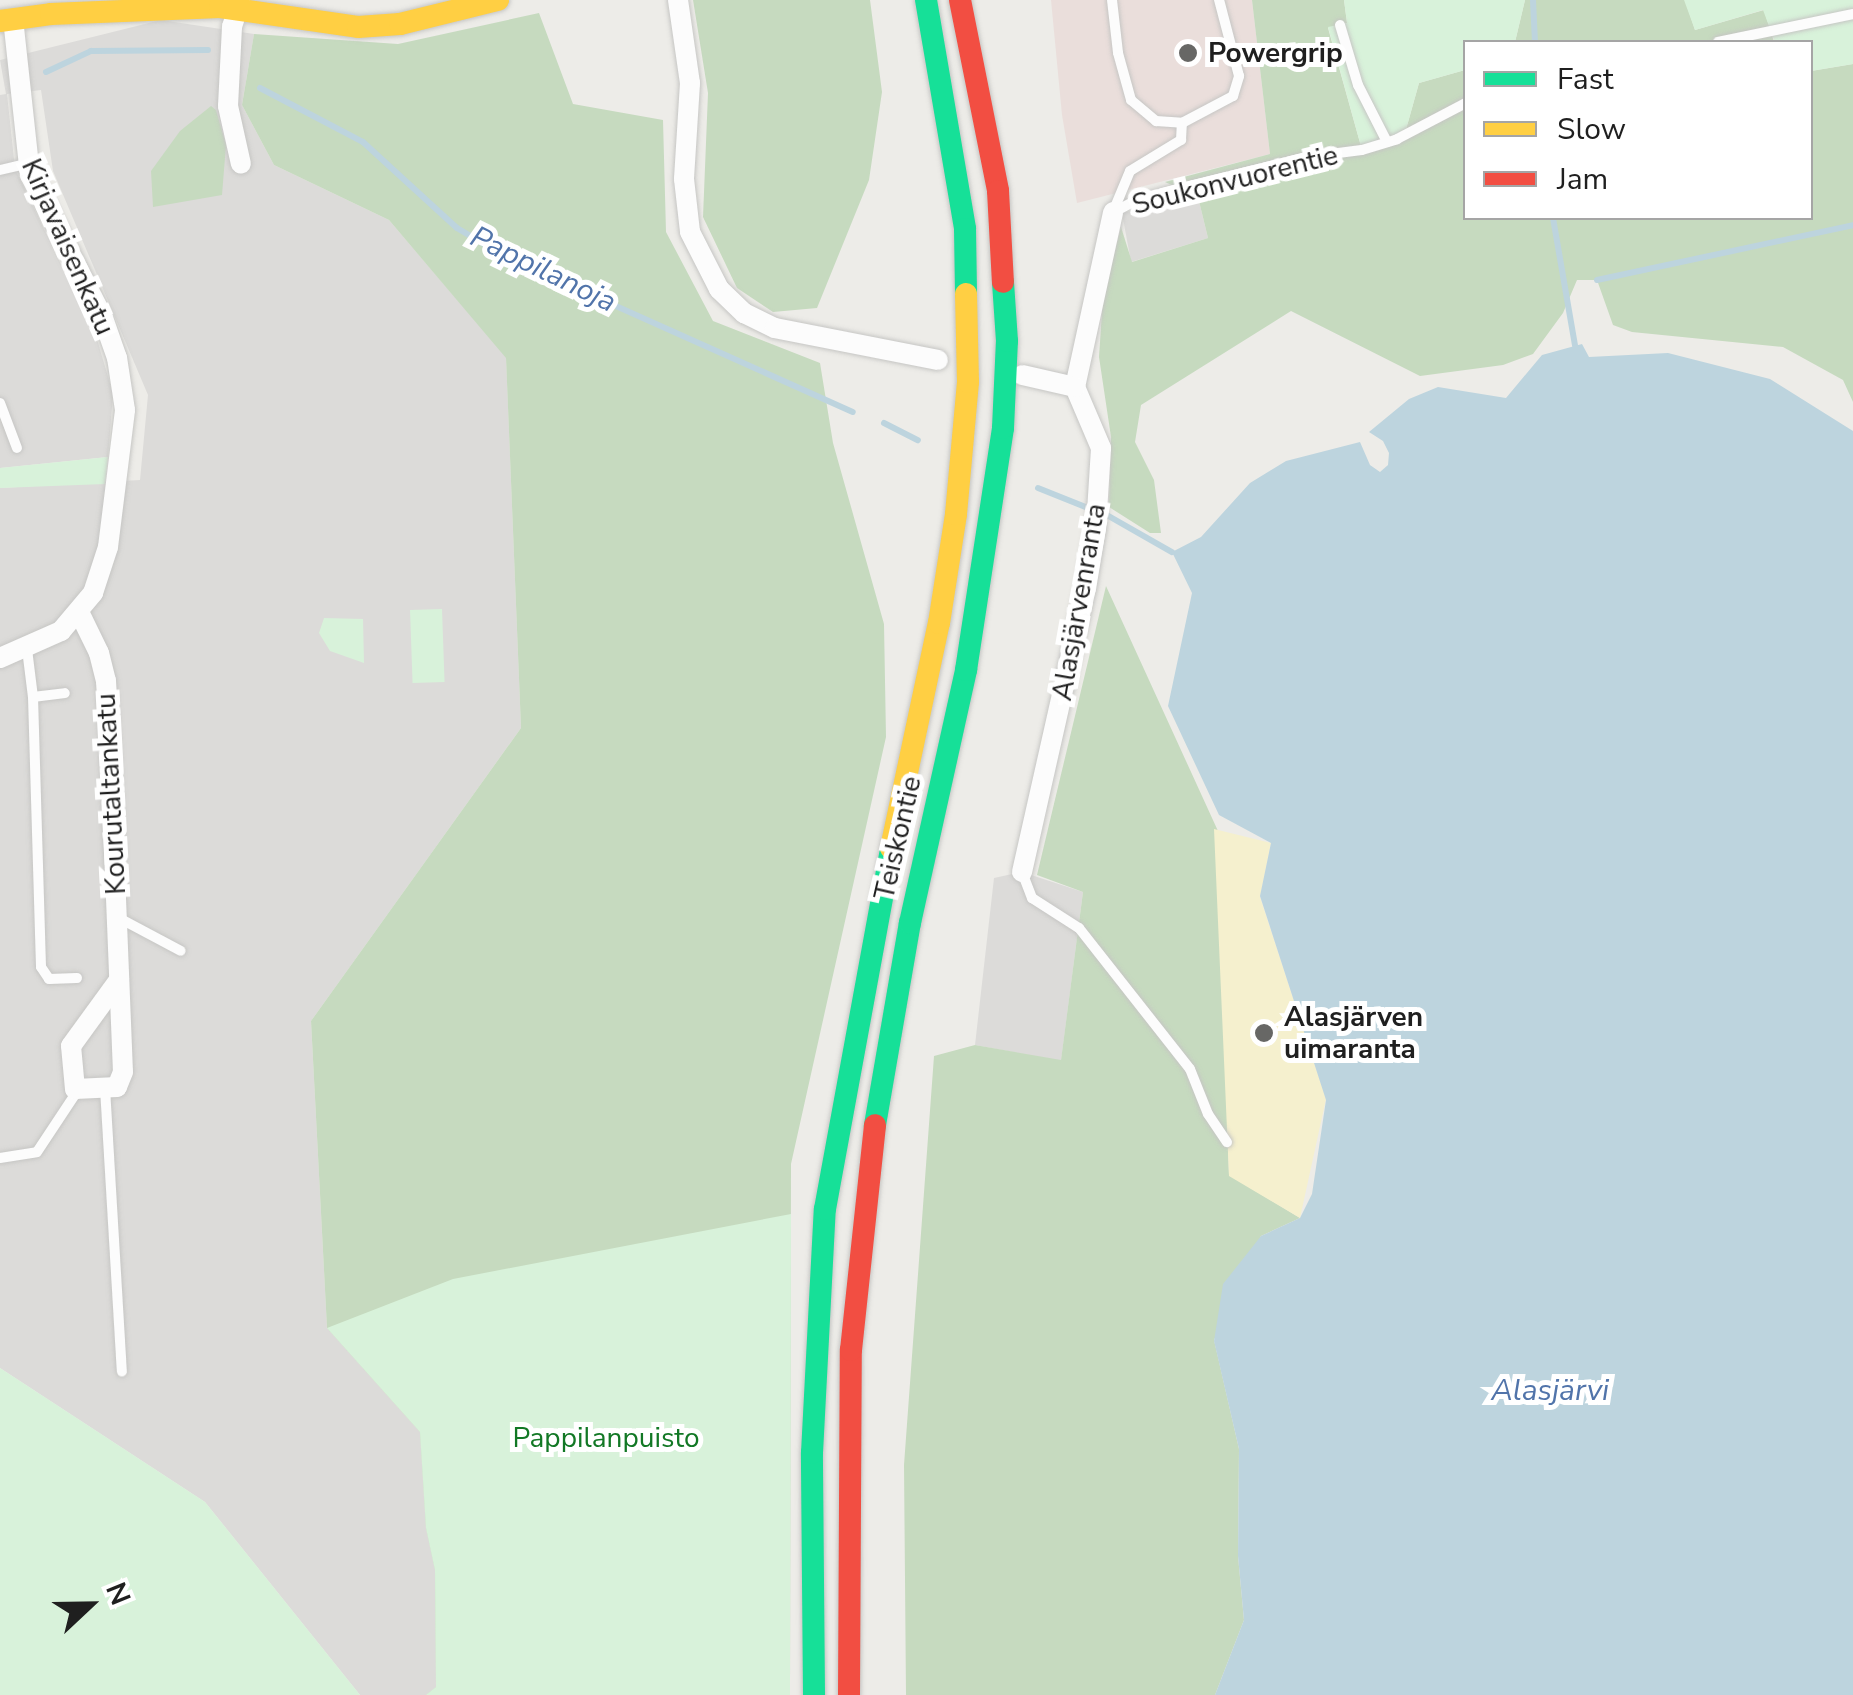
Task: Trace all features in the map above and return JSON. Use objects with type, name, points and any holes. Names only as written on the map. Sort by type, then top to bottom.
[{"type":"main road","points":[[6,20],[239,5],[358,27],[400,24],[498,0]]},
{"type":"main road","name":"Teiskontie","points":[[814,1695],[812,1453],[825,1209],[874,925],[939,623],[956,514],[968,382],[965,229],[926,0]]},
{"type":"main road","name":"Teiskontie","points":[[849,1695],[851,1350],[868,1164],[910,924],[987,552],[1003,428],[1006,340],[998,191],[960,0]]},
{"type":"main road","points":[[980,0],[1007,166],[998,191]]},
{"type":"street","points":[[678,0],[690,83],[684,179],[690,232],[719,289],[744,312],[776,328],[938,360]]},
{"type":"street","points":[[239,5],[232,26],[228,106],[241,164]]},
{"type":"street","name":"Kirjavaisenkatu","points":[[0,658],[62,631],[80,614],[105,562],[125,432],[124,394],[102,318],[26,164],[6,20]]},
{"type":"street","name":"Soukonvuorentie","points":[[1075,386],[1113,212]]},
{"type":"street","points":[[1022,375],[1075,386]]},
{"type":"street","name":"Alasjärvenranta","points":[[1022,872],[1096,528],[1101,448],[1075,386]]},
{"type":"street","name":"Kourutaltankatu","points":[[80,614],[100,653],[106,681],[123,1072],[119,1086],[106,1088]]},
{"type":"street","points":[[106,1088],[78,1090],[71,1086],[72,1046],[119,980]]},
{"type":"lane","points":[[1112,0],[1116,43],[1131,100],[1156,121],[1182,122],[1233,96],[1239,76],[1218,0]]},
{"type":"lane","points":[[1728,40],[1853,14]]},
{"type":"lane","points":[[1340,25],[1358,86],[1386,142]]},
{"type":"lane","name":"Soukonvuorentie","points":[[1113,212],[1137,200],[1194,185],[1386,142],[1463,104]]},
{"type":"lane","points":[[1113,212],[1130,171],[1150,155],[1182,140],[1182,122]]},
{"type":"lane","points":[[0,170],[26,164]]},
{"type":"lane","points":[[0,403],[17,448]]},
{"type":"lane","points":[[27,649],[41,967],[49,980],[77,978]]},
{"type":"lane","points":[[32,697],[65,693]]},
{"type":"lane","points":[[1022,872],[1024,888],[1032,898],[1078,928],[1190,1069],[1208,1114],[1228,1142]]},
{"type":"lane","points":[[117,917],[181,950]]},
{"type":"lane","points":[[106,1088],[122,1371]]},
{"type":"lane","points":[[0,1158],[37,1152],[78,1090]]},
{"type":"shaded area","points":[[1051,0],[1252,0],[1270,154],[1077,203],[1062,115]]},
{"type":"shaded area","points":[[161,20],[254,34],[242,105],[274,165],[389,220],[506,357],[521,728],[311,1021],[327,1328],[420,1432],[426,1528],[435,1570],[436,1687],[426,1695],[360,1695],[205,1502],[0,1368],[0,488],[140,480],[148,395],[53,171],[41,90],[7,94],[15,169],[97,339],[113,394],[108,457],[0,468],[0,95],[6,94],[0,60]]},
{"type":"shaded area","points":[[1198,197],[1208,238],[1131,262],[1122,213]]},
{"type":"shaded area","points":[[1022,872],[1083,892],[1061,1061],[975,1045],[994,878]]},
{"type":"green space","points":[[693,0],[870,0],[882,92],[869,180],[817,308],[773,312],[737,288],[703,217],[708,93]]},
{"type":"green space","points":[[1252,0],[1344,0],[1347,23],[1328,28],[1362,150],[1405,133],[1419,83],[1463,71],[1463,220],[1813,220],[1813,71],[1853,64],[1853,402],[1843,380],[1783,347],[1632,332],[1613,325],[1597,280],[1577,280],[1563,313],[1533,354],[1503,365],[1420,376],[1291,311],[1141,405],[1135,442],[1154,480],[1161,533],[1150,533],[1109,507],[1111,437],[1099,357],[1103,297],[1121,227],[1132,262],[1208,238],[1198,197],[1165,182],[1270,154]]},
{"type":"green space","points":[[1344,0],[1525,0],[1515,40],[1463,40],[1463,71],[1419,83],[1405,133],[1362,150],[1328,27],[1347,23]]},
{"type":"green space","points":[[1525,0],[1685,0],[1695,30],[1764,10],[1773,40],[1515,40]]},
{"type":"green space","points":[[1684,0],[1853,0],[1853,64],[1813,71],[1813,40],[1774,40],[1763,10],[1695,30]]},
{"type":"green space","points":[[539,13],[573,104],[663,120],[666,232],[713,321],[820,363],[833,443],[884,624],[886,737],[791,1164],[790,1695],[426,1695],[436,1687],[435,1570],[426,1528],[420,1432],[327,1328],[311,1021],[521,728],[506,358],[389,220],[274,165],[242,105],[254,34],[398,44]]},
{"type":"green space","points":[[211,106],[216,110],[226,145],[222,195],[153,207],[151,171],[180,131]]},
{"type":"green space","points":[[108,457],[105,484],[0,488],[0,468]]},
{"type":"green space","points":[[1106,586],[1218,831],[1229,1175],[1300,1218],[1261,1236],[1214,1340],[1239,1449],[1238,1556],[1244,1620],[1215,1695],[906,1695],[904,1465],[934,1056],[975,1045],[1061,1060],[1083,892],[1037,875]]},
{"type":"green space","points":[[442,609],[445,682],[413,683],[410,610]]},
{"type":"green space","points":[[324,618],[363,619],[364,663],[330,651],[319,633]]},
{"type":"green space","name":"Pappilanpuisto","points":[[791,1214],[790,1695],[426,1695],[436,1687],[435,1570],[426,1528],[420,1432],[327,1328],[453,1279]]},
{"type":"green space","points":[[0,1368],[205,1502],[360,1695],[0,1695]]},
{"type":"sand","name":"Alasjärven uimaranta","points":[[1214,829],[1271,843],[1260,897],[1326,1099],[1300,1218],[1229,1176]]},
{"type":"water","name":"Alasjärvi","points":[[1582,344],[1589,357],[1668,353],[1770,379],[1853,431],[1853,1695],[1215,1695],[1244,1620],[1238,1556],[1239,1449],[1214,1341],[1223,1284],[1261,1236],[1300,1218],[1312,1194],[1326,1100],[1260,896],[1271,843],[1219,815],[1168,706],[1192,593],[1172,552],[1201,537],[1250,483],[1286,461],[1360,442],[1370,465],[1380,472],[1388,465],[1389,453],[1383,441],[1369,432],[1409,399],[1438,387],[1506,398],[1542,355]]},
{"type":"waterway","points":[[1533,0],[1535,40]]},
{"type":"waterway","name":"Pappilanoja","points":[[46,72],[91,51],[208,50]]},
{"type":"waterway","name":"Pappilanoja","points":[[260,88],[363,142],[457,228],[504,256],[853,412]]},
{"type":"waterway","points":[[1553,220],[1575,346]]},
{"type":"waterway","points":[[1597,280],[1853,225]]},
{"type":"waterway","name":"Pappilanoja","points":[[884,423],[918,440]]},
{"type":"waterway","name":"Pappilanoja","points":[[1038,488],[1088,508]]},
{"type":"waterway","name":"Pappilanoja","points":[[1105,514],[1172,552]]},
{"type":"traffic: fast","points":[[926,0],[965,229],[966,294]]},
{"type":"traffic: fast","points":[[875,1125],[910,923],[966,670],[1003,428],[1007,341],[1003,282]]},
{"type":"traffic: fast","points":[[814,1695],[812,1453],[825,1209],[891,848]]},
{"type":"traffic: slow","points":[[0,21],[51,14],[220,7],[358,27],[400,24],[498,0]]},
{"type":"traffic: slow","points":[[891,848],[939,623],[956,514],[968,382],[966,294]]},
{"type":"traffic: jam","points":[[960,0],[998,191],[1003,282]]},
{"type":"traffic: jam","points":[[849,1695],[851,1350],[875,1125]]},
{"type":"place","name":"Powergrip","points":[[1188,53]]},
{"type":"place","name":"Alasjärven uimaranta","points":[[1264,1033]]}]
